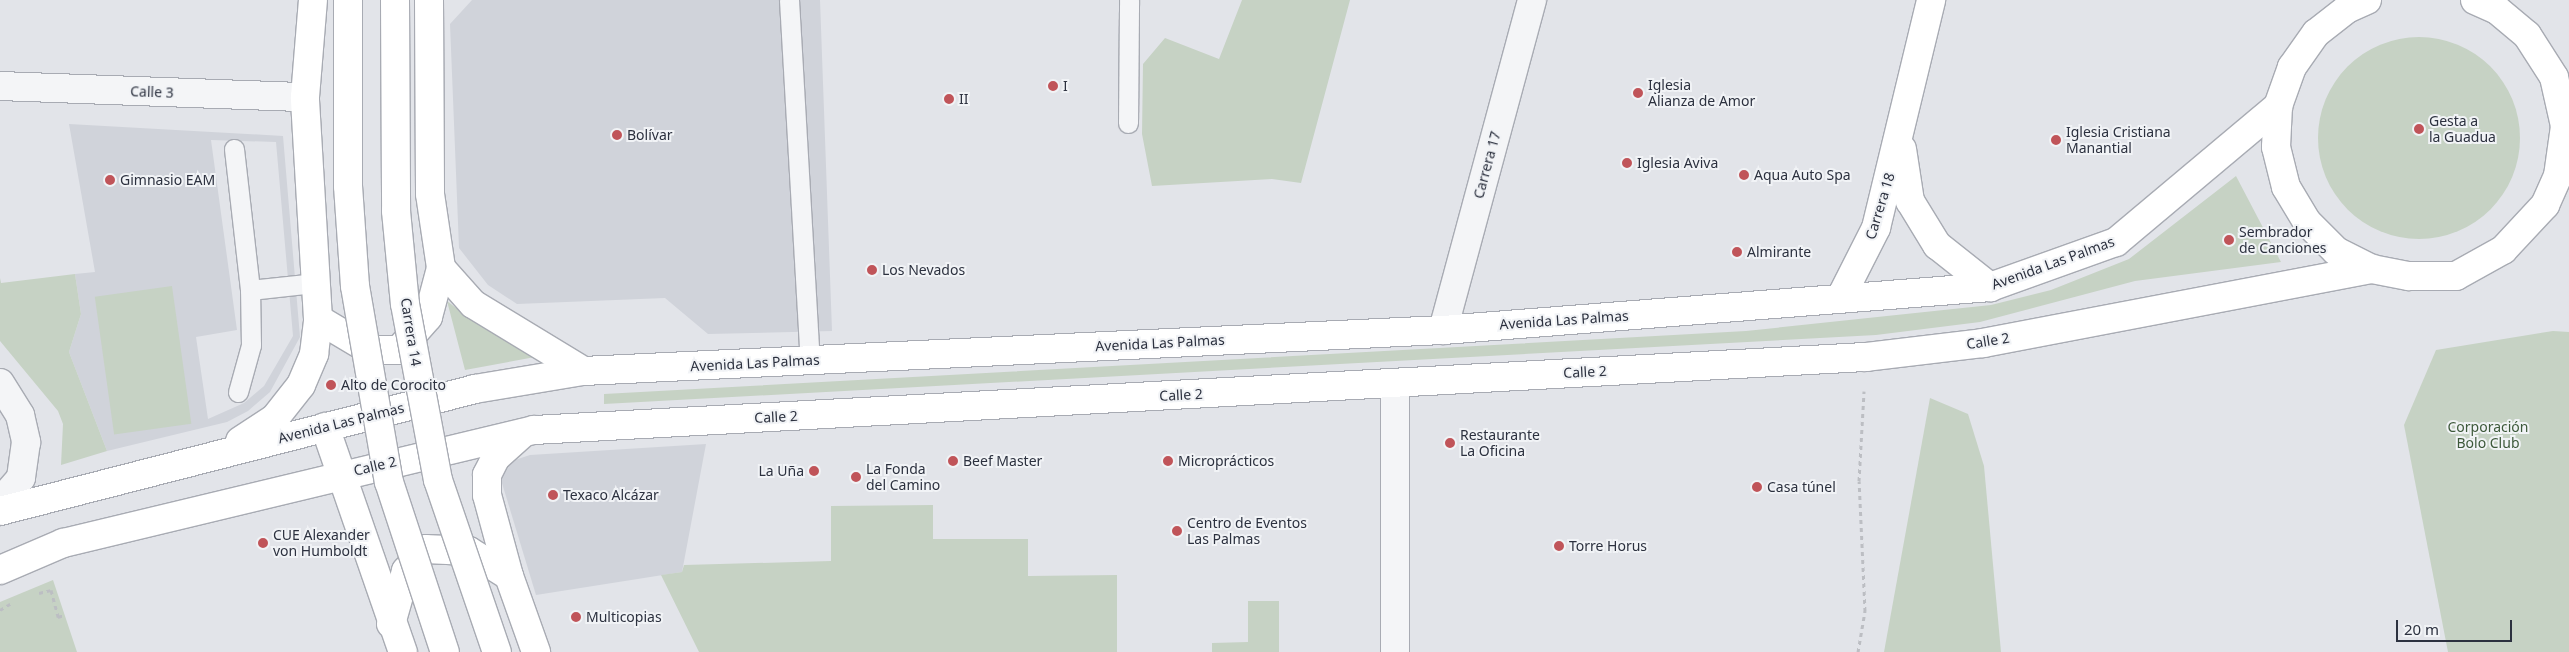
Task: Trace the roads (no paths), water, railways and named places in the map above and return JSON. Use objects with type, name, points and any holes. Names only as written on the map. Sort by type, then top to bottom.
[{"type":"main road","points":[[220,454],[275,418],[301,385],[314,354],[318,319],[314,283],[305,97],[313,0]]},
{"type":"main road","points":[[348,0],[348,186],[354,286],[389,482],[445,652]]},
{"type":"main road","name":"Carrera 14","points":[[395,0],[396,212],[406,304],[438,480],[497,652]]},
{"type":"main road","points":[[318,319],[370,350],[399,350],[428,317],[441,268],[430,194],[429,0]]},
{"type":"main road","name":"Carrera 18","points":[[1840,299],[1876,228],[1901,138],[1931,0]]},
{"type":"main road","points":[[2328,0],[2316,33],[2292,67],[2278,106],[2276,147],[2286,187],[2307,222],[2336,251],[2372,269],[2409,276],[2456,276],[2503,250],[2545,205],[2558,176],[2565,126],[2554,77],[2527,35],[2517,0]]},
{"type":"main road","points":[[2316,33],[2347,9],[2367,0]]},
{"type":"main road","points":[[2475,0],[2497,10],[2527,35]]},
{"type":"main road","name":"Avenida Las Palmas","points":[[0,511],[475,389],[584,371],[1443,330],[1990,287],[2116,242],[2278,106]]},
{"type":"main road","name":"Carrera 18","points":[[1901,138],[1910,201],[1937,245],[1990,287]]},
{"type":"main road","points":[[441,268],[473,304],[584,371]]},
{"type":"main road","name":"Calle 2","points":[[0,570],[63,543],[339,474],[524,432],[1866,357],[1983,343],[2372,269]]},
{"type":"main road","points":[[325,427],[339,474],[391,624],[403,652]]},
{"type":"main road","points":[[524,432],[496,457],[487,475],[487,495],[509,576],[536,652]]},
{"type":"main road","points":[[391,624],[406,571],[425,549],[469,551],[509,576]]},
{"type":"street","name":"Carrera 17","points":[[1443,330],[1532,0]]},
{"type":"street","name":"Calle 3","points":[[0,86],[305,97]]},
{"type":"street","points":[[0,383],[20,415],[26,442],[21,478],[0,502]]},
{"type":"street","points":[[1395,383],[1396,652]]},
{"type":"lane","points":[[789,0],[810,360]]},
{"type":"lane","points":[[1128,124],[1129,0]]},
{"type":"lane","points":[[234,149],[250,290],[251,345],[238,392]]},
{"type":"lane","points":[[250,290],[314,283]]},
{"type":"place","name":"I","points":[[1053,86]]},
{"type":"place","name":"Iglesia Alianza de Amor","points":[[1638,93]]},
{"type":"place","name":"II","points":[[949,99]]},
{"type":"place","name":"Gesta a la Guadua","points":[[2419,129]]},
{"type":"place","name":"Bolívar","points":[[617,135]]},
{"type":"place","name":"Iglesia Cristiana Manantial","points":[[2056,140]]},
{"type":"place","name":"Iglesia Aviva","points":[[1627,163]]},
{"type":"place","name":"Aqua Auto Spa","points":[[1744,175]]},
{"type":"place","name":"Gimnasio EAM","points":[[110,180]]},
{"type":"place","name":"Sembrador de Canciones","points":[[2229,240]]},
{"type":"place","name":"Almirante","points":[[1737,252]]},
{"type":"place","name":"Los Nevados","points":[[872,270]]},
{"type":"place","name":"Alto de Corocito","points":[[331,385]]},
{"type":"place","name":"Restaurante La Oficina","points":[[1450,443]]},
{"type":"place","name":"Beef Master","points":[[953,461]]},
{"type":"place","name":"Microprácticos","points":[[1168,461]]},
{"type":"place","name":"La Uña","points":[[814,471]]},
{"type":"place","name":"La Fonda del Camino","points":[[856,477]]},
{"type":"place","name":"Casa túnel","points":[[1757,487]]},
{"type":"place","name":"Texaco Alcázar","points":[[553,495]]},
{"type":"place","name":"Centro de Eventos Las Palmas","points":[[1177,531]]},
{"type":"place","name":"CUE Alexander von Humboldt","points":[[263,543]]},
{"type":"place","name":"Torre Horus","points":[[1559,546]]},
{"type":"place","name":"Multicopias","points":[[576,617]]},
{"type":"park label","name":"Corporación Bolo Club","points":[[2488,436]]}]
